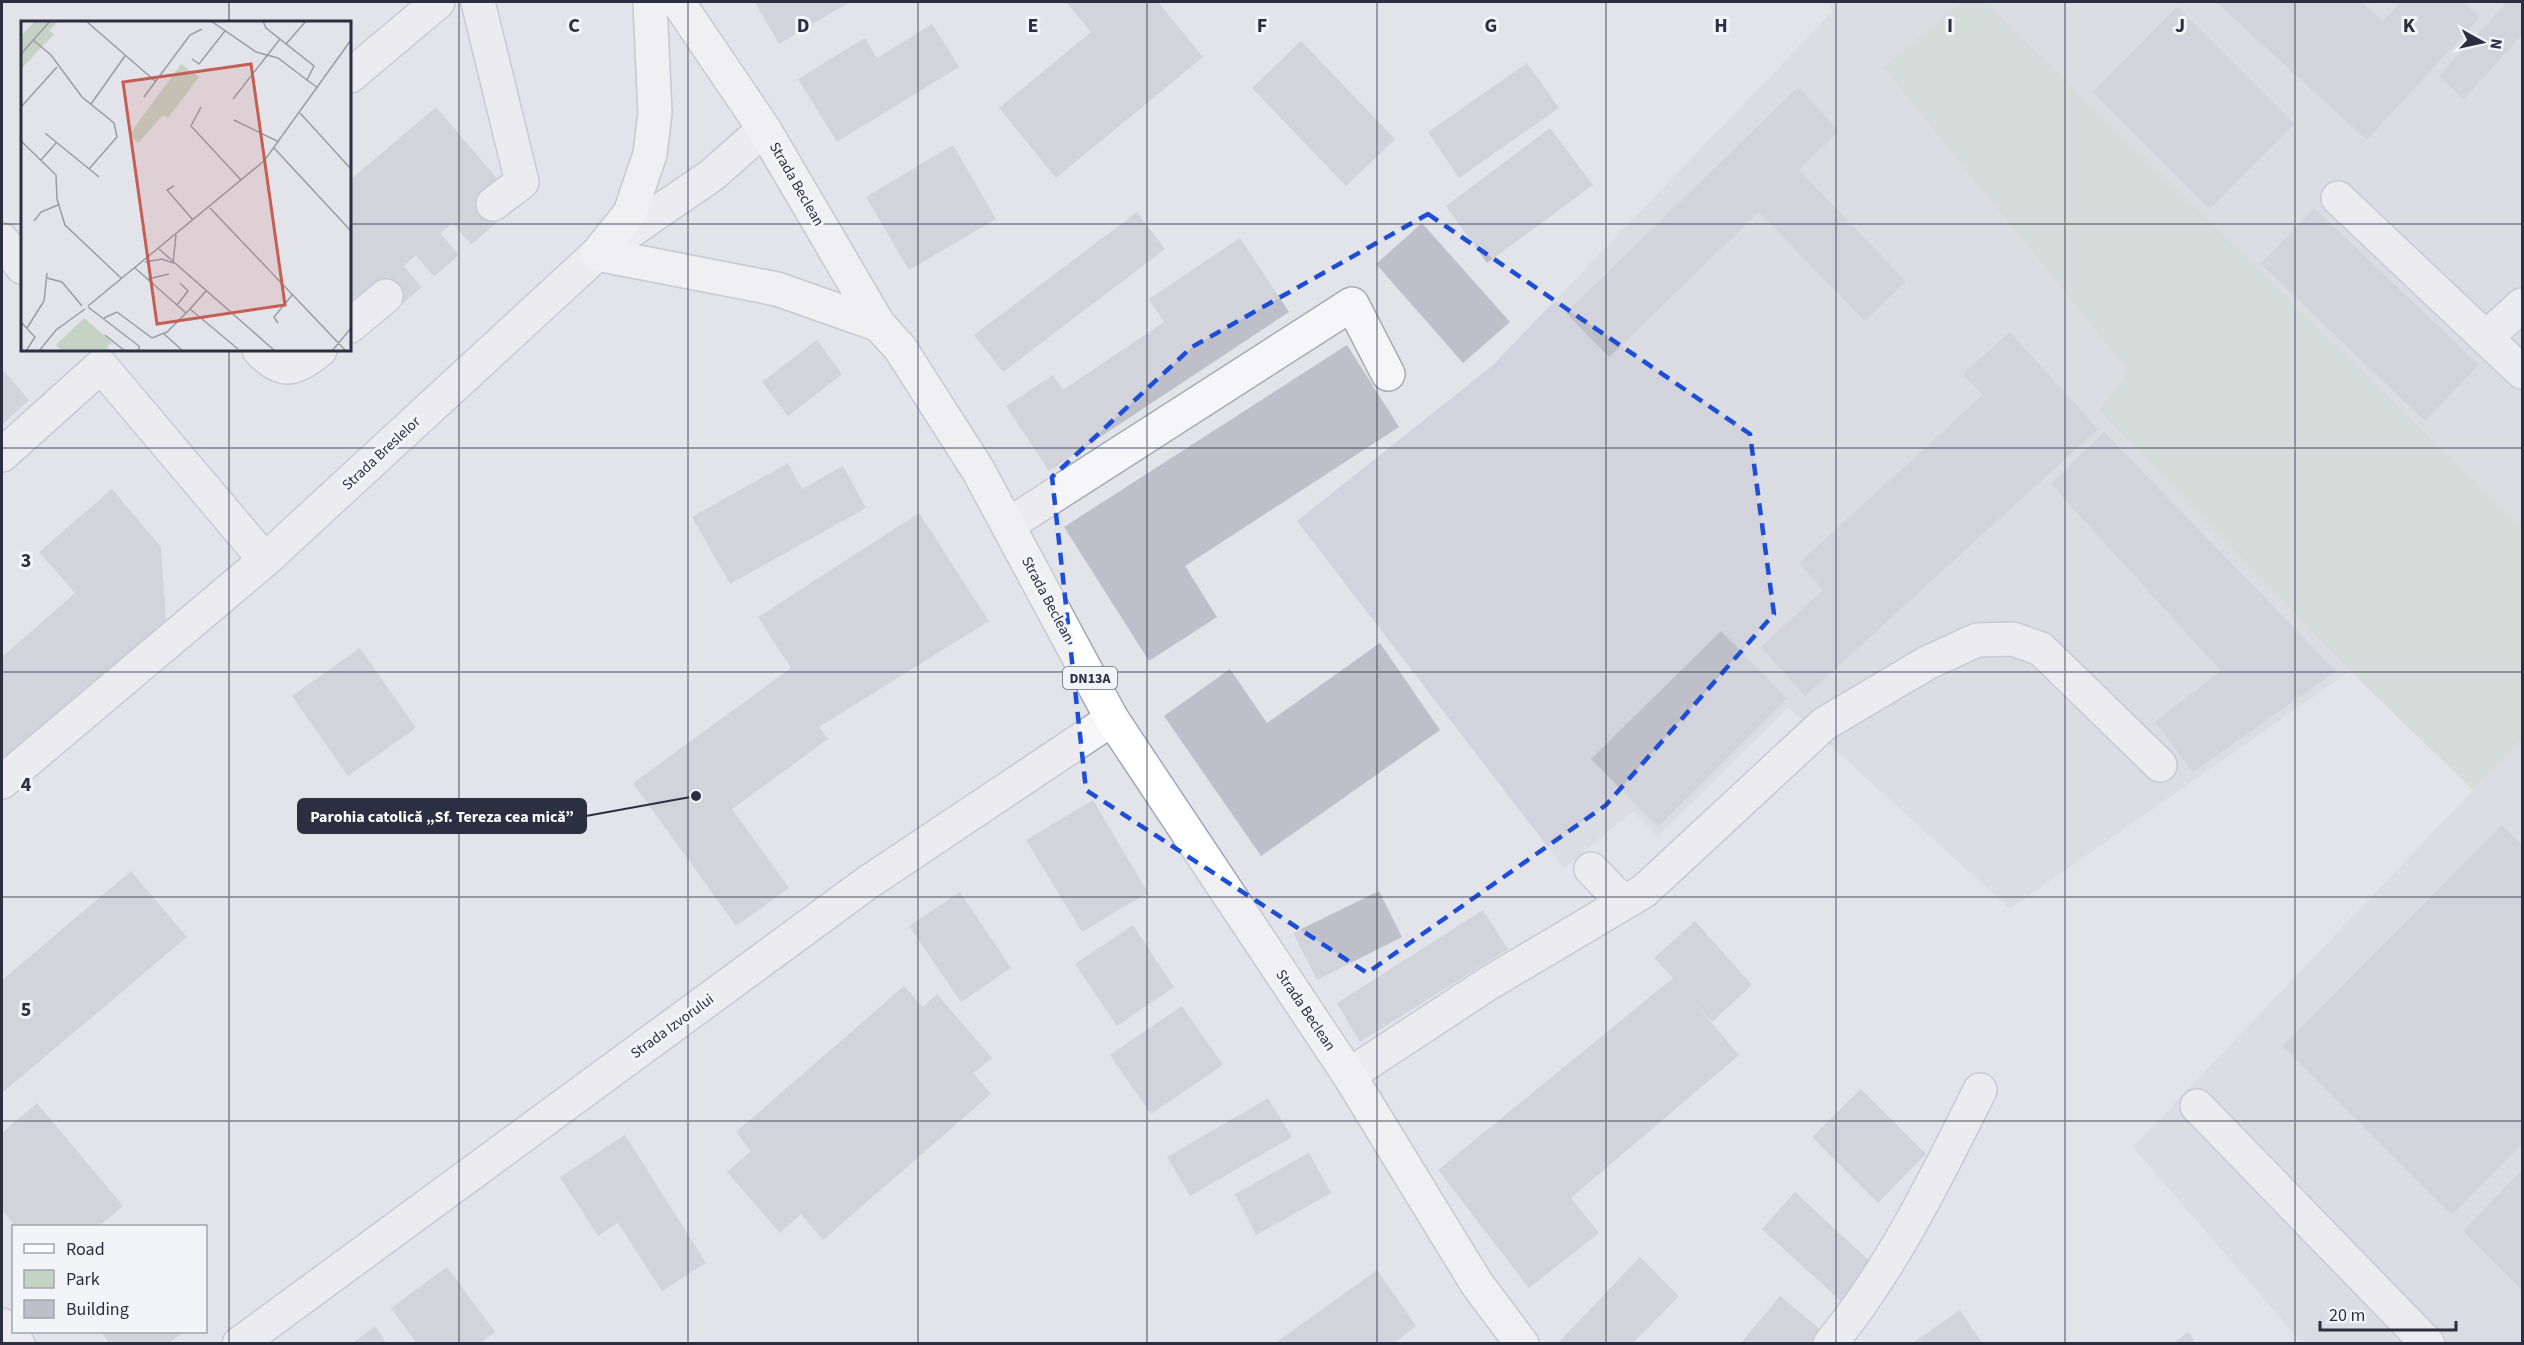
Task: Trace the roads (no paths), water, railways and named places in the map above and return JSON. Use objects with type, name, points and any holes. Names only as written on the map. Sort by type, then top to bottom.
[{"type":"main road","points":[[650,2],[655,113],[650,154],[630,213],[597,254],[777,289],[879,326]]},
{"type":"main road","name":"Strada Beclean","points":[[678,2],[764,129],[879,326],[900,348],[978,470],[1112,719],[1349,1075],[1477,1284],[1522,1344]]},
{"type":"street","points":[[351,75],[438,2]]},
{"type":"street","points":[[478,2],[522,182],[494,204]]},
{"type":"street","name":"Strada Breslelor","points":[[2,782],[265,560],[597,254],[712,175],[764,129]]},
{"type":"street","points":[[2338,198],[2523,372]]},
{"type":"street","points":[[2,240],[21,266]]},
{"type":"street","points":[[351,325],[386,296]]},
{"type":"street","points":[[1008,525],[1352,304],[1388,374]]},
{"type":"street","points":[[2487,337],[2523,305]]},
{"type":"street","points":[[260,351],[275,364],[285,368],[300,366],[319,351]]},
{"type":"street","points":[[2,455],[94,358],[265,560]]},
{"type":"street","points":[[1349,1075],[1489,983],[1644,891],[1824,724],[1927,663],[1977,640],[2013,639],[2041,649],[2160,765]]},
{"type":"street","name":"Strada Izvorului","points":[[239,1344],[867,883],[1112,719]]},
{"type":"street","points":[[1591,869],[1624,903]]},
{"type":"street","points":[[1830,1344],[1855,1313],[1888,1264],[1926,1198],[1980,1090]]},
{"type":"street","points":[[2197,1106],[2428,1344]]},
{"type":"street","points":[[2,1325],[18,1344]]},
{"type":"tunnel","points":[[386,296],[493,204]]},
{"type":"place","name":"Parohia catolică „Sf. Tereza cea mică”","points":[[696,796]]}]
